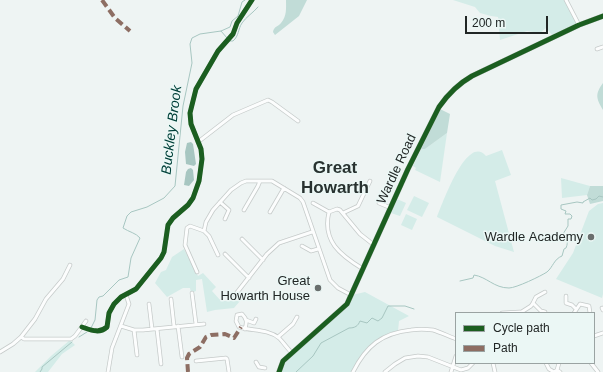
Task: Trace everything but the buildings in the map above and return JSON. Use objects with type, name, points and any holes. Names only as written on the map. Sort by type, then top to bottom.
[{"type":"street","points":[[82,327],[95,332],[102,331],[107,327],[109,313],[114,304],[121,297],[136,289],[160,258],[164,252],[168,225],[193,198],[202,159],[201,150],[191,124],[190,113],[196,89],[218,51],[233,34],[237,23],[252,0]]},
{"type":"street","points":[[566,0],[580,25]]},
{"type":"street","name":"Wardle Road","points":[[279,372],[283,362],[292,353],[343,308],[351,295],[439,107],[453,90],[463,81],[472,76],[580,25],[603,16]]},
{"type":"street","points":[[597,49],[603,46]]},
{"type":"street","points":[[198,142],[233,115],[268,100],[298,121]]},
{"type":"street","points":[[204,231],[209,216],[220,202],[237,185],[246,181],[272,181],[297,196],[303,202],[312,232],[330,280],[338,288],[351,295]]},
{"type":"street","points":[[244,210],[260,181]]},
{"type":"street","points":[[342,214],[358,206],[363,192],[370,181]]},
{"type":"street","points":[[270,212],[284,188]]},
{"type":"street","points":[[220,202],[229,210],[225,219]]},
{"type":"street","points":[[313,202],[329,212]]},
{"type":"street","points":[[379,203],[391,208]]},
{"type":"street","points":[[329,212],[337,209],[360,234],[374,245]]},
{"type":"street","points":[[329,212],[326,223],[332,243],[346,259],[363,269]]},
{"type":"street","points":[[197,272],[185,248],[184,242],[187,228],[190,226],[204,231],[209,236],[218,255]]},
{"type":"street","points":[[235,295],[268,254],[279,243],[312,232]]},
{"type":"street","points":[[242,239],[263,260]]},
{"type":"street","points":[[302,246],[311,251],[318,249]]},
{"type":"street","points":[[225,254],[249,278]]},
{"type":"street","points":[[0,352],[21,337],[35,320],[46,299],[63,278],[70,265]]},
{"type":"street","points":[[520,312],[527,309],[536,297],[545,292]]},
{"type":"street","points":[[192,293],[196,324]]},
{"type":"street","points":[[108,372],[112,348],[129,304],[126,295]]},
{"type":"street","points":[[566,296],[566,303],[576,309]]},
{"type":"street","points":[[171,300],[174,326]]},
{"type":"street","points":[[533,303],[541,311],[545,312]]},
{"type":"street","points":[[149,304],[152,329]]},
{"type":"street","points":[[574,312],[580,304],[589,306],[590,312]]},
{"type":"street","points":[[246,329],[246,320],[242,314],[237,315],[236,321],[239,326],[246,329],[267,332],[278,337],[292,353]]},
{"type":"street","points":[[278,337],[294,324],[298,317]]},
{"type":"street","points":[[246,320],[254,323],[256,319]]},
{"type":"street","points":[[21,337],[24,339],[71,339],[86,321]]},
{"type":"street","points":[[121,326],[134,330],[204,324]]},
{"type":"street","points":[[178,326],[182,357]]},
{"type":"street","points":[[157,329],[161,364]]},
{"type":"street","points":[[134,330],[137,355]]},
{"type":"street","points":[[353,372],[368,349],[380,340],[396,332],[432,330],[455,339]]},
{"type":"street","points":[[385,372],[394,364],[405,358],[418,356],[428,357],[461,370],[468,368],[472,364]]},
{"type":"street","points":[[196,361],[226,358],[229,372]]},
{"type":"street","points":[[451,372],[455,359]]},
{"type":"street","points":[[256,362],[259,367],[259,372]]},
{"type":"street","points":[[546,364],[549,369],[554,372],[558,371]]},
{"type":"street","points":[[259,367],[265,368]]},
{"type":"shaded area","points":[[286,0],[307,0],[299,16],[275,35],[273,32],[275,28],[281,23],[285,15]]},
{"type":"shaded area","points":[[453,0],[564,0],[578,24],[552,35],[546,28],[540,33],[527,31],[500,40],[498,17],[480,13],[475,7]]},
{"type":"shaded area","points":[[603,83],[603,110],[597,96]]},
{"type":"shaded area","points":[[440,109],[450,114],[447,133],[425,149],[421,149]]},
{"type":"shaded area","points":[[447,133],[440,182],[415,170],[416,168],[413,166],[421,149],[425,149]]},
{"type":"shaded area","points":[[191,142],[193,144],[196,164],[194,166],[186,164],[185,152],[187,143]]},
{"type":"shaded area","points":[[502,150],[511,175],[495,181],[514,252],[495,246],[437,217],[456,173],[463,162],[471,154],[479,152],[486,156]]},
{"type":"shaded area","points":[[191,168],[193,170],[194,180],[189,186],[184,185],[186,172]]},
{"type":"shaded area","points":[[561,178],[590,186],[587,195],[562,198]]},
{"type":"shaded area","points":[[590,186],[603,186],[603,201],[590,204],[587,195]]},
{"type":"shaded area","points":[[414,196],[429,203],[422,217],[407,210]]},
{"type":"shaded area","points":[[397,199],[406,203],[400,216],[391,213]]},
{"type":"shaded area","name":"Wardle Academy","points":[[603,203],[602,298],[556,279],[573,253],[589,211],[598,204]]},
{"type":"shaded area","points":[[406,214],[417,219],[412,230],[401,225]]},
{"type":"shaded area","points":[[184,249],[198,276],[203,273],[216,287],[212,291],[221,301],[240,301],[234,308],[207,312],[202,279],[196,280],[196,291],[191,293],[190,288],[183,288],[167,297],[155,283],[161,272],[166,270],[172,257]]},
{"type":"shaded area","points":[[365,292],[409,316],[399,321],[398,331],[390,333],[377,341],[353,372],[280,372],[284,362],[341,312],[352,295]]},
{"type":"shaded area","points":[[70,340],[75,345],[62,354],[48,372],[35,372],[51,356]]},
{"type":"waterway","points":[[221,31],[230,27],[232,21],[238,16],[242,2],[245,0]]},
{"type":"waterway","name":"Buckley Brook","points":[[229,41],[233,41],[235,39],[242,23],[258,7]]},
{"type":"waterway","name":"Buckley Brook","points":[[91,328],[95,320],[97,300],[99,297],[103,296],[119,280],[128,277],[131,258],[140,238],[123,228],[127,216],[131,212],[147,207],[164,198],[175,186],[183,106],[192,63],[190,44],[192,38],[200,34],[221,31],[227,38]]},
{"type":"waterway","points":[[460,281],[473,278],[474,275],[504,288],[509,288],[523,284],[544,274],[557,259],[562,256],[564,249],[567,246],[567,240],[563,234],[568,226],[568,219],[571,219],[572,216],[570,214],[565,214],[566,211],[561,209],[561,205],[577,202],[583,203],[590,198],[592,200],[599,196],[603,197]]},
{"type":"waterway","points":[[296,372],[313,356],[321,343],[349,328],[353,328],[360,321],[367,323],[372,318],[378,321],[382,318],[388,306],[405,306],[414,309]]},
{"type":"waterway","name":"Buckley Brook","points":[[79,337],[87,332]]},
{"type":"waterway","name":"Buckley Brook","points":[[40,372],[42,367],[72,342]]},
{"type":"marked path","points":[[102,0],[115,18],[130,31]]},
{"type":"marked path","points":[[188,372],[187,358],[189,354],[200,347],[206,337],[225,334],[234,338],[241,327]]},
{"type":"cycle path","points":[[82,327],[98,331],[107,327],[109,313],[114,304],[121,297],[136,289],[161,258],[164,252],[168,225],[193,198],[199,181],[202,159],[201,149],[191,124],[190,113],[196,89],[218,51],[233,34],[237,23],[252,0]]},
{"type":"cycle path","points":[[279,372],[283,361],[347,304],[408,169],[439,107],[450,94],[462,82],[472,76],[579,25],[603,16]]},
{"type":"place","name":"Wardle Academy","points":[[591,237]]},
{"type":"place","name":"Great Howarth House","points":[[318,288]]},
{"type":"district","name":"Great Howarth","points":[[335,178]]}]
